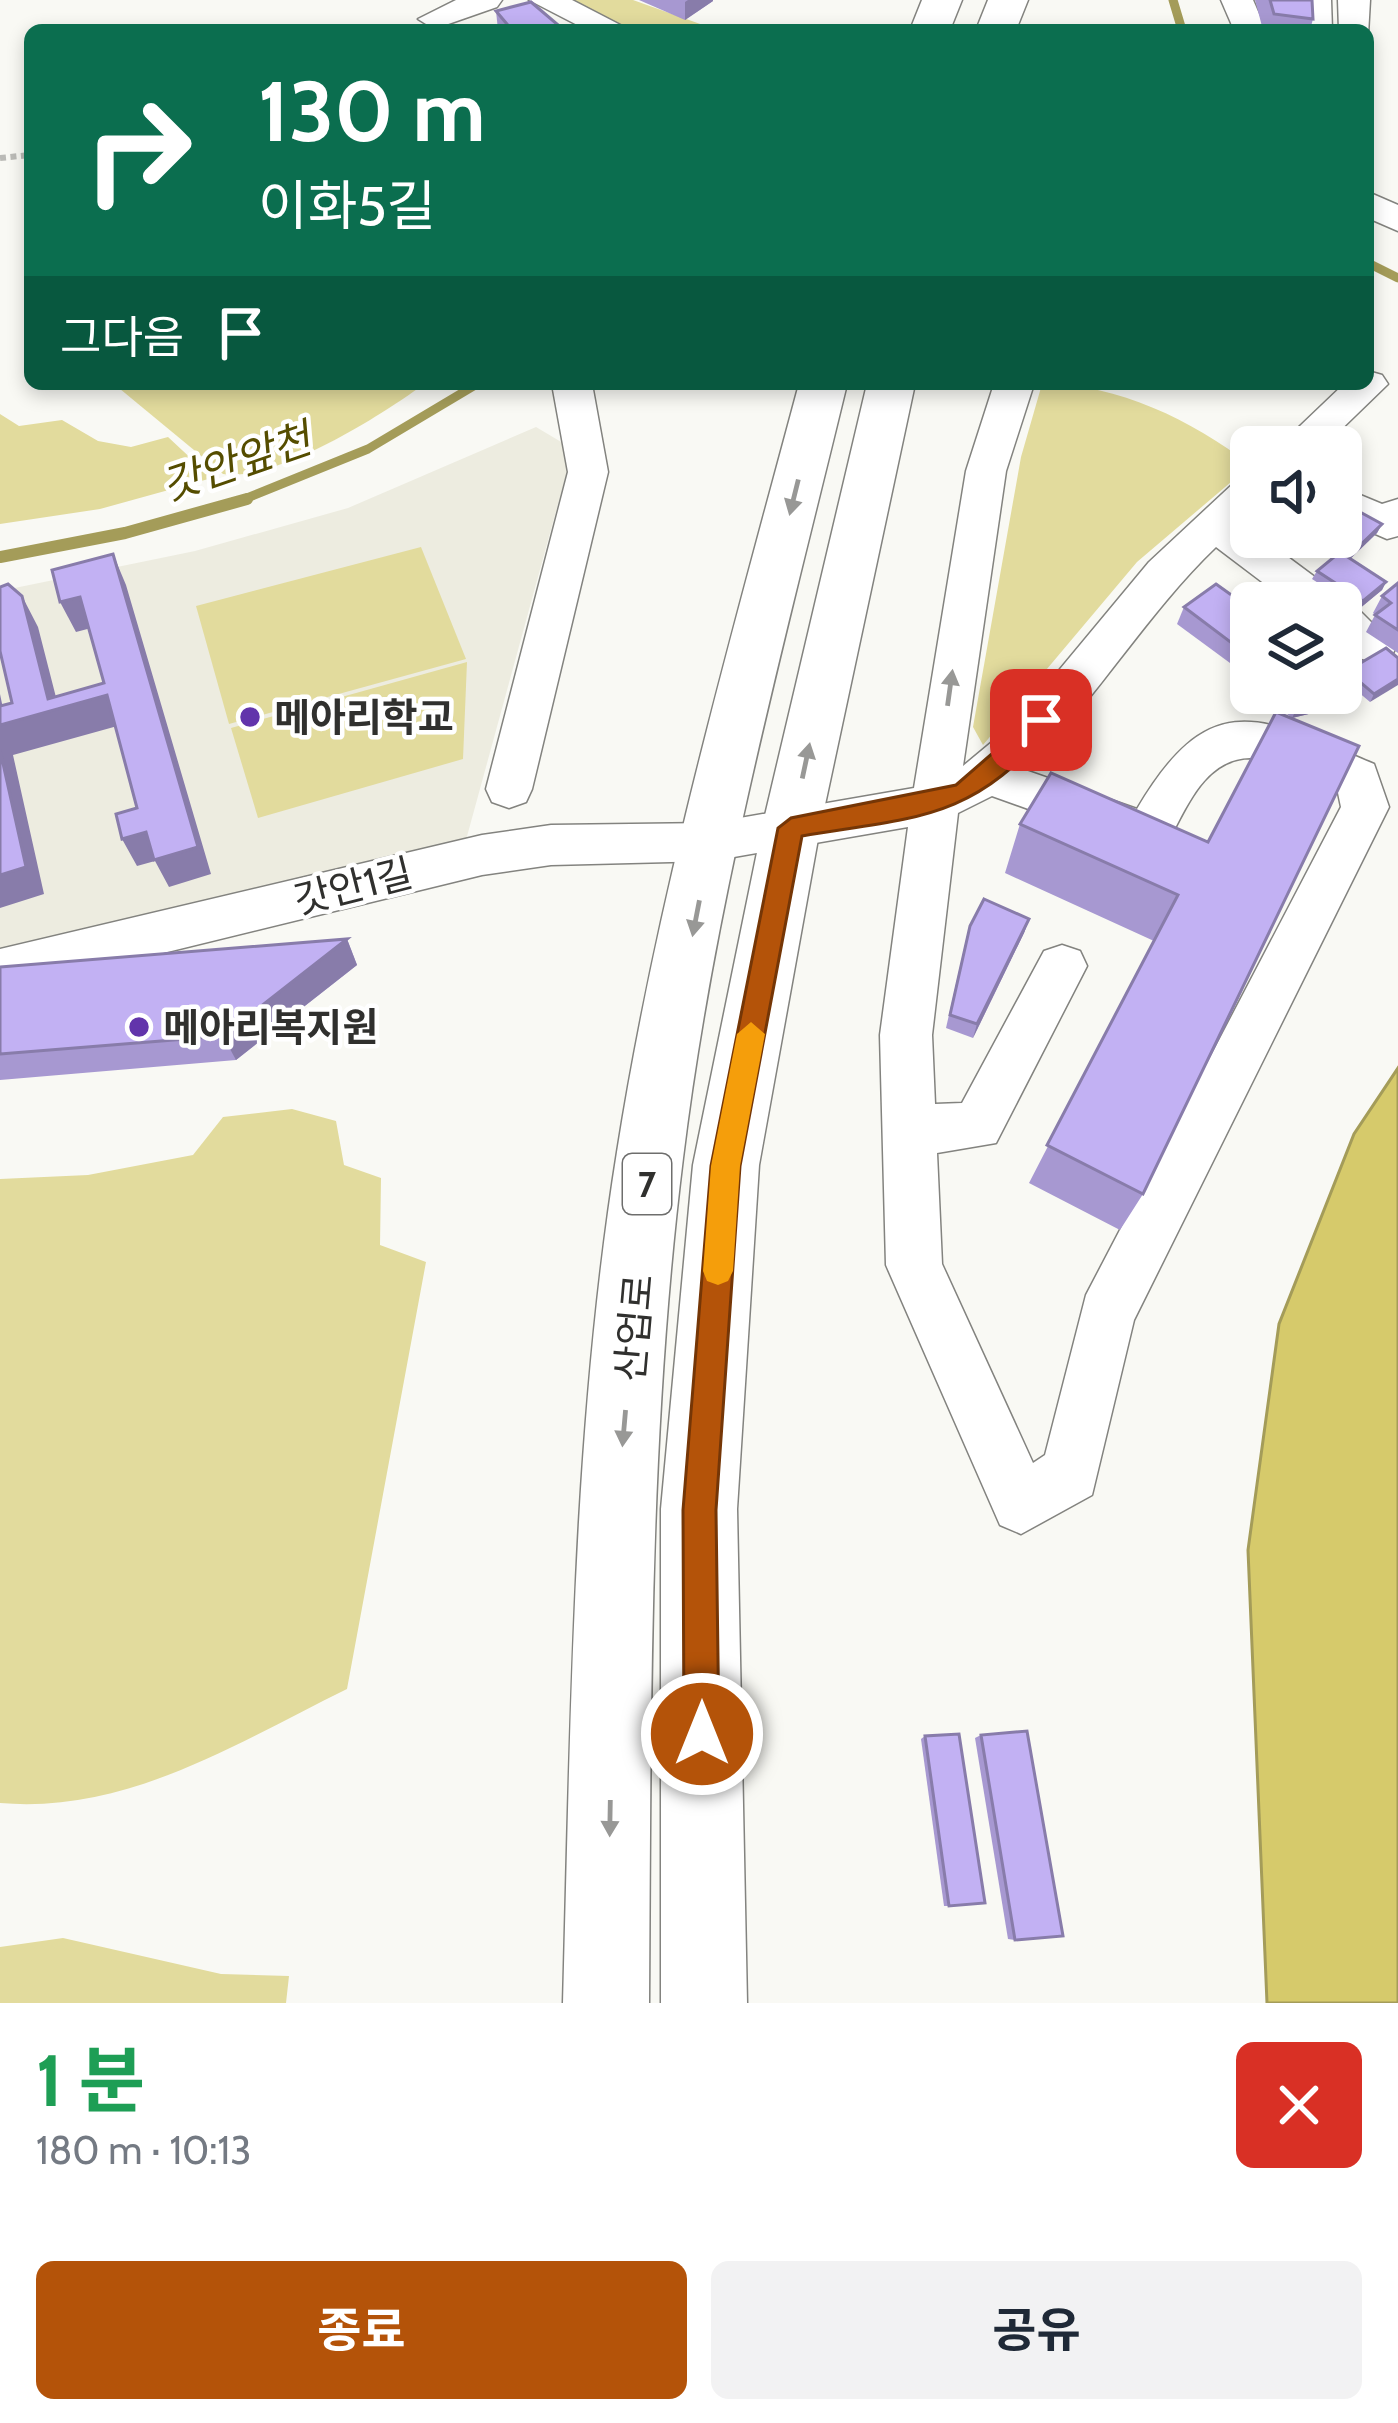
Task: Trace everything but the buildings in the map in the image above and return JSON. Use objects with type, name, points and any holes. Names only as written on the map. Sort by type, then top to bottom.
[{"type":"main road","name":"산업로","points":[[606,2003],[621,1460],[650,1154],[711,842],[822,390]]},
{"type":"main road","name":"산업로","points":[[704,2003],[701,1486],[726,1166],[791,828],[890,390]]},
{"type":"street","points":[[434,20],[486,0]]},
{"type":"street","points":[[545,0],[600,24]]},
{"type":"street","points":[[509,789],[588,472],[588,440],[571,416],[572,390]]},
{"type":"street","points":[[993,390],[986,471],[933,804],[906,1035],[908,1130],[914,1265],[1021,1504],[1071,1474],[1106,1315],[1364,807],[1357,777],[1274,742],[1230,742],[1196,757],[1148,833],[990,776],[1163,574],[1230,510]]},
{"type":"street","points":[[986,471],[1012,390]]},
{"type":"street","points":[[1320,426],[1356,390]]},
{"type":"street","points":[[1362,512],[1394,528]]},
{"type":"street","points":[[1215,524],[1291,582]]},
{"type":"street","points":[[1362,636],[1374,647]]},
{"type":"street","name":"갓안1길","points":[[0,971],[482,855],[551,845],[711,842],[933,804],[990,776]]},
{"type":"street","points":[[908,1130],[977,1126],[1062,966]]},
{"type":"shaded area","points":[[561,0],[633,0],[700,24],[613,24]]},
{"type":"shaded area","points":[[121,390],[415,390],[355,429],[298,457],[245,474],[223,474]]},
{"type":"shaded area","points":[[1040,390],[1099,390],[1126,398],[1179,420],[1230,451],[1230,483],[1137,562],[983,745],[973,727],[1021,457]]},
{"type":"shaded area","points":[[0,414],[19,426],[62,420],[98,441],[131,447],[168,437],[212,478],[100,509],[0,524]]},
{"type":"shaded area","name":"메아리학교","points":[[536,427],[573,449],[466,840],[0,954],[0,591],[195,551],[348,508]]},
{"type":"shaded area","points":[[421,547],[466,659],[229,724],[196,606]]},
{"type":"shaded area","points":[[467,662],[463,759],[258,818],[231,728]]},
{"type":"shaded area","points":[[1398,1068],[1398,2003],[1267,2003],[1248,1550],[1279,1324],[1354,1134]]},
{"type":"shaded area","points":[[292,1109],[336,1121],[344,1165],[381,1178],[380,1245],[426,1262],[347,1689],[222,1752],[137,1786],[47,1803],[0,1803],[0,1179],[88,1175],[193,1155],[223,1117]]},
{"type":"shaded area","points":[[63,1938],[221,1974],[289,1976],[286,2003],[0,2003],[0,1947]]},
{"type":"waterway","points":[[1173,0],[1180,24]]},
{"type":"waterway","points":[[1374,266],[1398,278]]},
{"type":"waterway","name":"갓안앞천","points":[[239,501],[368,449],[467,390]]},
{"type":"waterway","name":"갓안앞천","points":[[239,501],[247,499]]},
{"type":"waterway","name":"갓안앞천","points":[[0,557],[125,533],[239,501]]},
{"type":"slow traffic","points":[[718,1271],[726,1166],[751,1034]]},
{"type":"place","name":"메아리학교","points":[[250,717]]},
{"type":"place","name":"메아리복지원","points":[[139,1027]]},
{"type":"route","points":[[702,1734],[700,1510],[726,1166],[791,828],[933,804],[965,792],[1011,757],[1041,720]]}]
